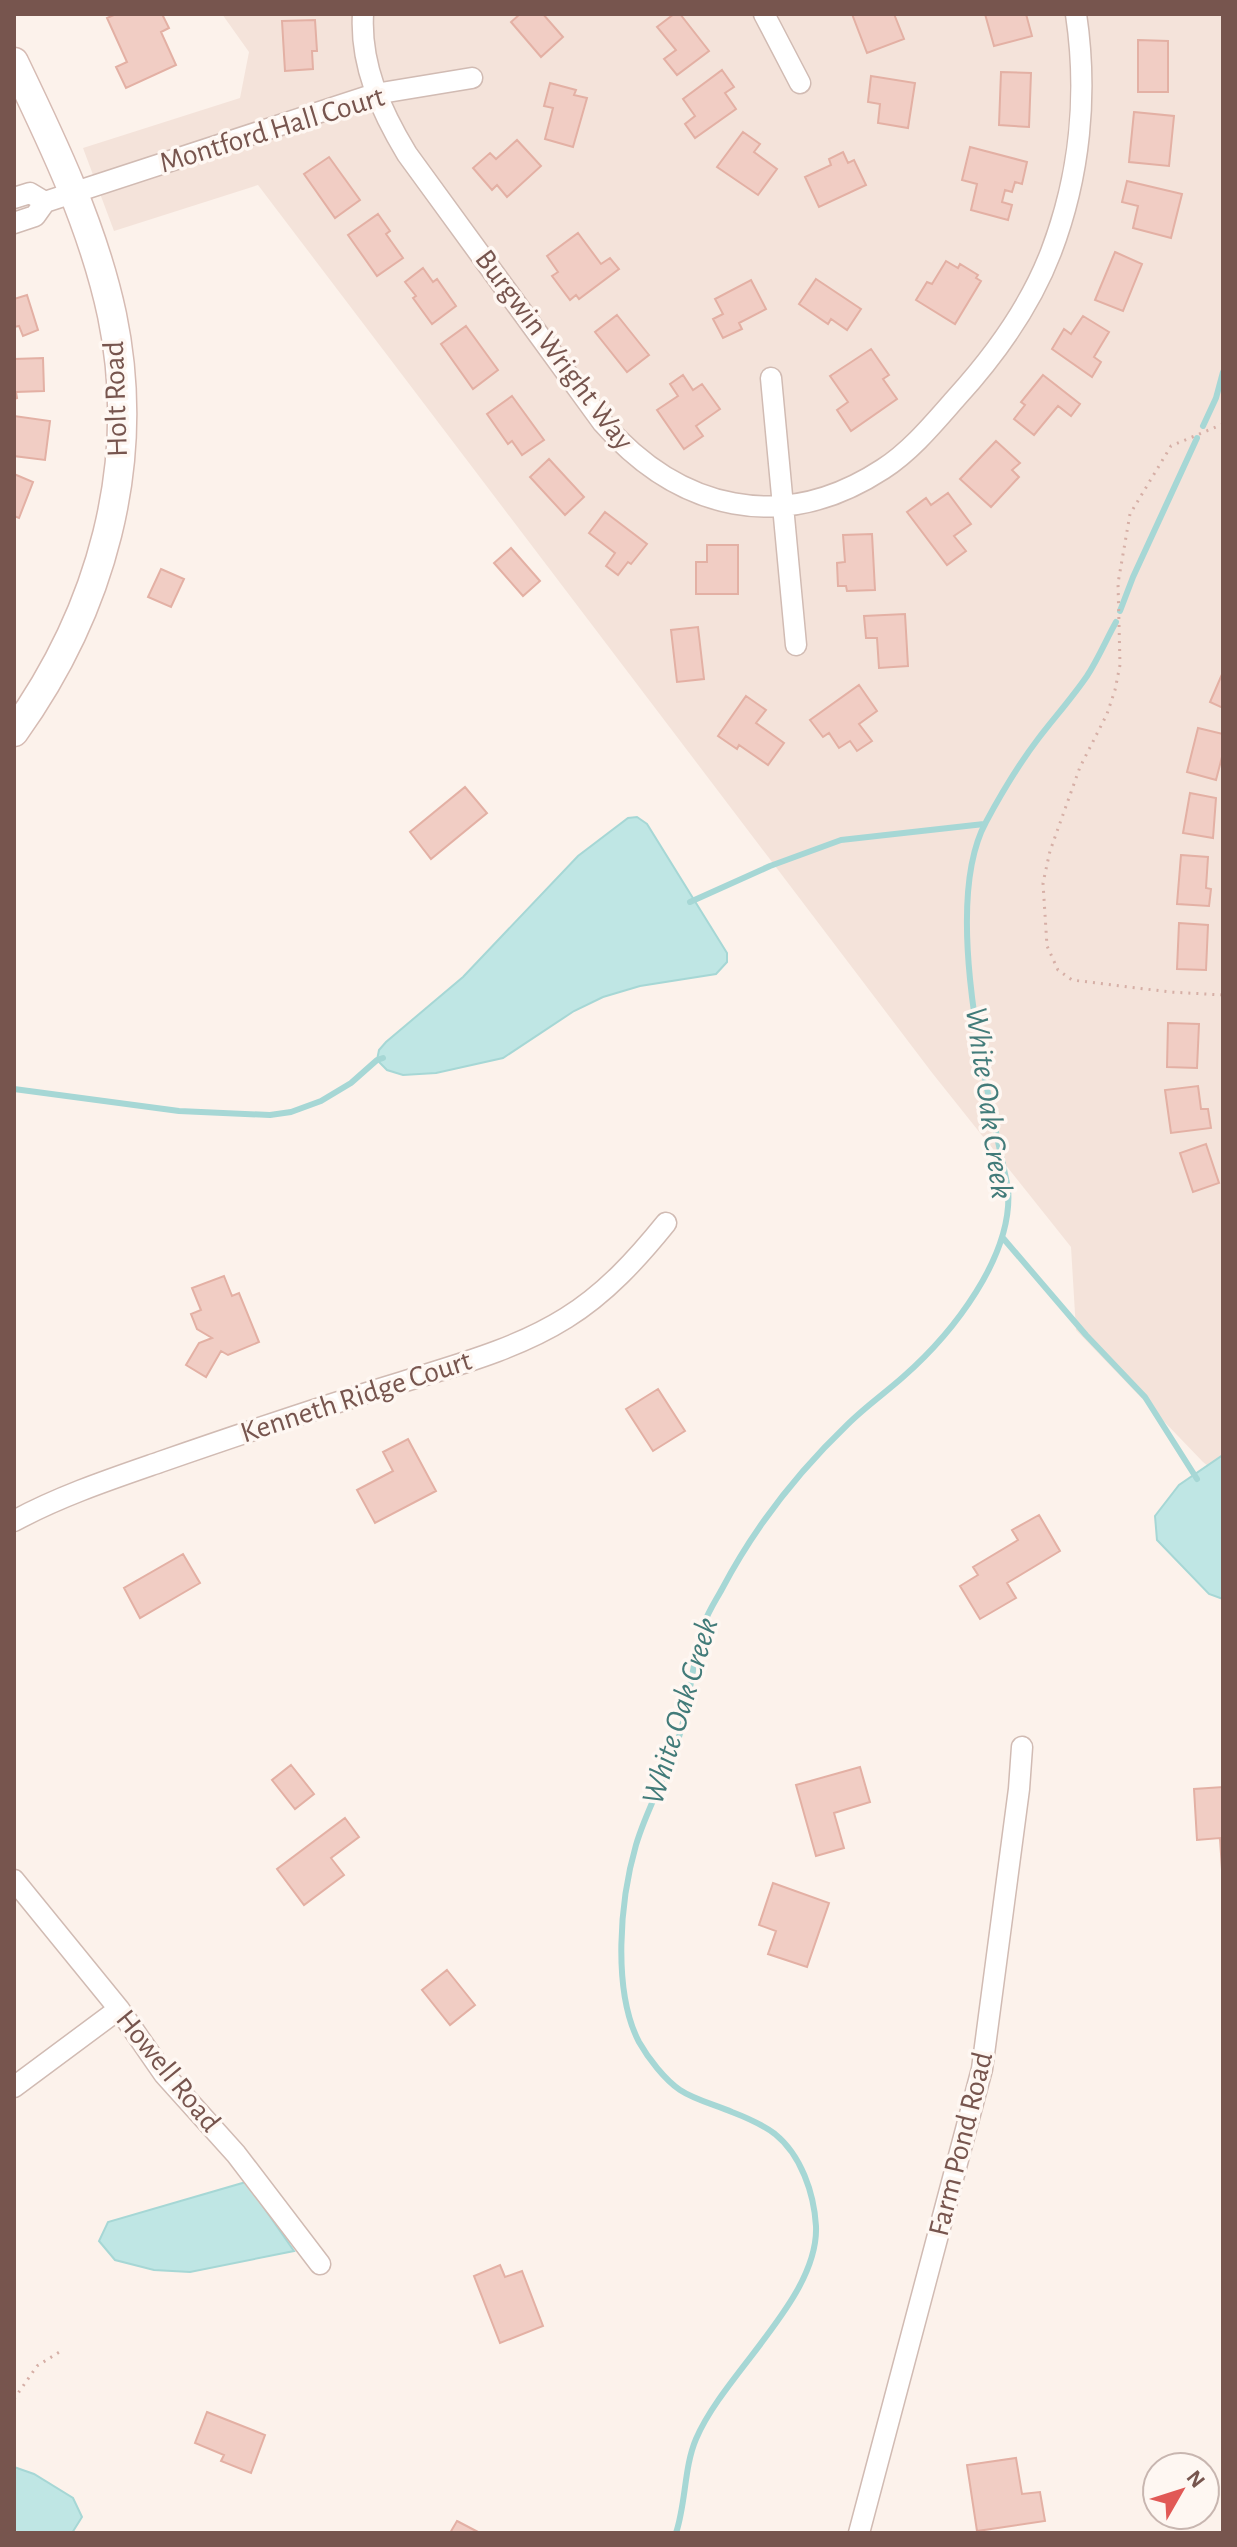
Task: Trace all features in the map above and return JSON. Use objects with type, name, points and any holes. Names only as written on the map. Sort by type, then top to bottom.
[{"type":"street","name":"Burgwin Wright Way","points":[[363,14],[362,30],[375,94],[388,122],[407,154],[603,423],[623,445],[659,474],[701,496],[748,506],[783,505],[840,491],[884,468],[935,422],[987,364],[1012,329],[1052,250],[1071,186],[1084,77],[1076,14]]},
{"type":"street","points":[[764,14],[800,83]]},
{"type":"street","name":"Holt Road","points":[[14,62],[74,193],[103,278],[116,336],[123,429],[116,502],[99,568],[73,635],[45,688],[14,732]]},
{"type":"street","name":"Montford Hall Court","points":[[45,202],[375,94],[472,78]]},
{"type":"street","points":[[14,198],[30,193],[45,202],[35,216],[14,223]]},
{"type":"street","points":[[771,378],[796,645]]},
{"type":"street","name":"Kenneth Ridge Court","points":[[14,1521],[104,1482],[276,1421],[480,1357],[532,1336],[564,1320],[591,1301],[628,1267],[666,1223]]},
{"type":"street","name":"Farm Pond Road","points":[[859,2533],[982,2069],[1022,1747]]},
{"type":"street","name":"Howell Road","points":[[14,1880],[119,2009],[164,2074],[236,2154],[320,2264]]},
{"type":"street","points":[[14,2087],[119,2009]]},
{"type":"path","points":[[1223,424],[1171,446],[1130,514],[1118,583],[1120,665],[1115,690],[1107,714],[1080,767],[1050,851],[1043,883],[1047,946],[1058,970],[1072,980],[1223,995]]},
{"type":"path","points":[[14,2399],[37,2366],[61,2351]]},
{"type":"shaded area","points":[[222,14],[1223,14],[1223,1478],[1203,1462],[1076,1330],[1071,1247],[933,1074],[258,185],[114,231],[83,148],[240,98],[249,52]]},
{"type":"water","points":[[637,817],[647,824],[727,953],[727,962],[716,974],[640,986],[603,997],[574,1011],[503,1058],[436,1073],[403,1075],[387,1070],[377,1060],[379,1050],[386,1042],[463,977],[578,856],[628,818]]},
{"type":"water","points":[[1223,1455],[1223,1599],[1209,1594],[1157,1540],[1155,1516],[1179,1485]]},
{"type":"water","points":[[246,2182],[294,2251],[190,2272],[154,2270],[115,2260],[99,2241],[108,2222]]},
{"type":"water","points":[[14,2467],[34,2474],[73,2498],[82,2517],[72,2533],[14,2533]]},
{"type":"building","points":[[116,14],[162,14],[169,28],[161,32],[176,65],[126,88],[116,67],[127,62],[107,18]]},
{"type":"building","points":[[520,14],[543,14],[563,37],[541,57],[511,22]]},
{"type":"building","points":[[674,14],[680,14],[709,51],[677,75],[664,59],[676,50],[657,27]]},
{"type":"building","points":[[852,14],[894,14],[904,39],[867,53]]},
{"type":"building","points":[[985,14],[1026,14],[1032,36],[994,46]]},
{"type":"building","points":[[315,20],[317,51],[312,51],[313,69],[285,71],[282,21]]},
{"type":"building","points":[[1138,40],[1168,41],[1168,92],[1138,92]]},
{"type":"building","points":[[722,70],[734,87],[725,93],[736,109],[695,138],[685,124],[695,116],[683,99]]},
{"type":"building","points":[[1001,72],[1031,73],[1029,127],[999,125]]},
{"type":"building","points":[[871,76],[915,83],[908,128],[878,123],[880,104],[868,102]]},
{"type":"building","points":[[550,83],[576,90],[574,95],[587,98],[573,147],[545,139],[553,108],[544,106]]},
{"type":"building","points":[[1134,112],[1174,116],[1169,166],[1129,162]]},
{"type":"building","points":[[743,132],[760,144],[754,152],[777,169],[758,195],[717,167]]},
{"type":"building","points":[[517,140],[541,166],[507,197],[497,185],[492,190],[473,168],[490,153],[496,159]]},
{"type":"building","points":[[970,147],[1027,162],[1022,184],[1015,182],[1012,192],[1005,190],[1002,202],[1012,205],[1008,220],[971,210],[977,184],[962,180]]},
{"type":"building","points":[[843,152],[848,163],[854,160],[866,185],[819,207],[805,177],[831,165],[829,159]]},
{"type":"building","points":[[329,157],[360,200],[335,218],[304,174]]},
{"type":"building","points":[[1127,181],[1182,194],[1171,238],[1133,228],[1138,206],[1122,202]]},
{"type":"building","points":[[378,214],[390,231],[386,234],[403,258],[377,276],[348,235]]},
{"type":"building","points":[[578,233],[601,264],[610,258],[619,269],[579,299],[576,295],[570,300],[552,276],[558,272],[547,256]]},
{"type":"building","points":[[1115,252],[1142,264],[1123,311],[1095,300]]},
{"type":"building","points":[[946,261],[958,268],[960,264],[978,275],[976,278],[981,281],[955,324],[916,300],[927,282],[932,284]]},
{"type":"building","points":[[423,268],[433,282],[437,279],[456,306],[432,324],[405,282]]},
{"type":"building","points":[[816,279],[861,309],[847,330],[831,319],[828,324],[799,304]]},
{"type":"building","points":[[751,280],[766,309],[739,323],[742,329],[723,338],[713,319],[723,314],[715,299]]},
{"type":"building","points":[[27,295],[38,330],[23,336],[19,326],[14,327],[14,299]]},
{"type":"building","points":[[617,315],[649,355],[627,372],[595,332]]},
{"type":"building","points":[[1083,316],[1109,332],[1094,357],[1101,362],[1092,377],[1052,349],[1064,329],[1071,334]]},
{"type":"building","points":[[466,326],[498,370],[473,389],[441,344]]},
{"type":"building","points":[[871,349],[889,375],[883,379],[897,399],[851,431],[837,410],[848,402],[830,376]]},
{"type":"building","points":[[43,358],[44,391],[16,392],[17,398],[14,399],[14,359]]},
{"type":"building","points":[[683,375],[693,390],[702,384],[720,409],[696,426],[703,436],[684,449],[657,410],[678,396],[670,384]]},
{"type":"building","points":[[1043,375],[1080,404],[1071,416],[1058,406],[1034,435],[1014,419],[1025,405],[1021,402]]},
{"type":"building","points":[[512,396],[544,440],[522,455],[512,441],[508,444],[487,414]]},
{"type":"building","points":[[14,416],[50,421],[45,460],[14,456]]},
{"type":"building","points":[[996,441],[1020,463],[1012,470],[1019,477],[991,507],[960,479]]},
{"type":"building","points":[[549,459],[584,497],[565,515],[530,477]]},
{"type":"building","points":[[14,474],[33,482],[19,518],[14,516]]},
{"type":"building","points":[[948,493],[971,524],[954,536],[966,551],[947,565],[907,512],[926,498],[931,505]]},
{"type":"building","points":[[605,512],[647,544],[618,575],[606,566],[615,553],[589,533]]},
{"type":"building","points":[[872,534],[875,590],[847,591],[846,586],[838,586],[837,563],[845,562],[843,535]]},
{"type":"building","points":[[707,545],[738,545],[738,594],[696,594],[696,562],[707,562]]},
{"type":"building","points":[[511,548],[540,581],[523,596],[494,563]]},
{"type":"building","points":[[161,569],[184,579],[171,607],[148,597]]},
{"type":"building","points":[[905,614],[908,666],[879,668],[877,638],[866,638],[864,616]]},
{"type":"building","points":[[698,627],[704,679],[677,682],[671,630]]},
{"type":"building","points":[[1223,672],[1223,708],[1210,702]]},
{"type":"building","points":[[859,685],[877,711],[859,724],[872,741],[857,751],[850,741],[839,748],[829,733],[823,737],[810,720]]},
{"type":"building","points":[[746,696],[766,710],[756,723],[784,743],[768,765],[739,745],[737,749],[718,736]]},
{"type":"building","points":[[1198,728],[1223,734],[1223,753],[1216,780],[1187,772]]},
{"type":"building","points":[[465,787],[487,813],[431,859],[410,832]]},
{"type":"building","points":[[1190,793],[1216,798],[1213,838],[1183,833]]},
{"type":"building","points":[[1181,855],[1208,857],[1206,888],[1211,889],[1209,906],[1177,904]]},
{"type":"building","points":[[1179,923],[1208,925],[1206,970],[1177,969]]},
{"type":"building","points":[[1168,1023],[1199,1024],[1197,1068],[1167,1067]]},
{"type":"building","points":[[1198,1086],[1201,1109],[1208,1109],[1211,1128],[1171,1133],[1165,1090]]},
{"type":"building","points":[[1206,1144],[1219,1183],[1193,1192],[1180,1153]]},
{"type":"building","points":[[224,1276],[232,1296],[239,1293],[259,1342],[228,1355],[221,1351],[206,1377],[186,1365],[199,1343],[212,1338],[197,1329],[191,1314],[201,1310],[192,1288]]},
{"type":"building","points":[[658,1389],[685,1431],[653,1451],[626,1409]]},
{"type":"building","points":[[408,1439],[436,1491],[375,1523],[357,1490],[393,1471],[383,1452]]},
{"type":"building","points":[[1039,1515],[1060,1551],[1007,1583],[1016,1598],[980,1619],[960,1586],[978,1575],[973,1567],[1018,1540],[1012,1530]]},
{"type":"building","points":[[183,1554],[200,1583],[140,1618],[124,1588]]},
{"type":"building","points":[[291,1765],[314,1794],[295,1809],[272,1780]]},
{"type":"building","points":[[860,1767],[870,1802],[834,1813],[844,1848],[816,1856],[796,1785]]},
{"type":"building","points":[[1223,1787],[1223,1886],[1220,1838],[1197,1840],[1194,1789]]},
{"type":"building","points":[[345,1818],[359,1837],[331,1858],[344,1875],[304,1905],[277,1869]]},
{"type":"building","points":[[773,1883],[829,1903],[807,1967],[768,1954],[776,1931],[759,1925]]},
{"type":"building","points":[[447,1970],[475,2005],[450,2025],[422,1990]]},
{"type":"building","points":[[500,2265],[505,2277],[522,2271],[543,2326],[500,2343],[474,2276]]},
{"type":"building","points":[[207,2412],[265,2435],[251,2473],[221,2461],[224,2455],[195,2443]]},
{"type":"building","points":[[1016,2458],[1022,2494],[1040,2492],[1045,2521],[977,2531],[967,2465]]},
{"type":"building","points":[[457,2521],[480,2533],[450,2533]]},
{"type":"waterway","name":"White Oak Creek","points":[[1203,426],[1216,398],[1223,372]]},
{"type":"waterway","name":"White Oak Creek","points":[[1120,611],[1197,438]]},
{"type":"waterway","name":"White Oak Creek","points":[[676,2533],[696,2439],[727,2388],[787,2308],[813,2253],[816,2226],[804,2176],[784,2143],[754,2122],[680,2090],[657,2068],[639,2042],[630,2021],[622,1971],[623,1918],[630,1867],[641,1830],[678,1741],[704,1624],[735,1566],[763,1522],[812,1461],[941,1339],[976,1292],[1001,1240],[1007,1214],[1008,1188],[981,1054],[968,950],[967,902],[973,858],[986,822],[1004,790],[1087,676],[1116,622]]},
{"type":"waterway","points":[[690,902],[770,866],[841,840],[984,824]]},
{"type":"waterway","points":[[14,1089],[179,1111],[270,1115],[291,1112],[321,1101],[383,1058]]},
{"type":"waterway","points":[[1003,1238],[1086,1335],[1145,1397],[1197,1479]]}]
